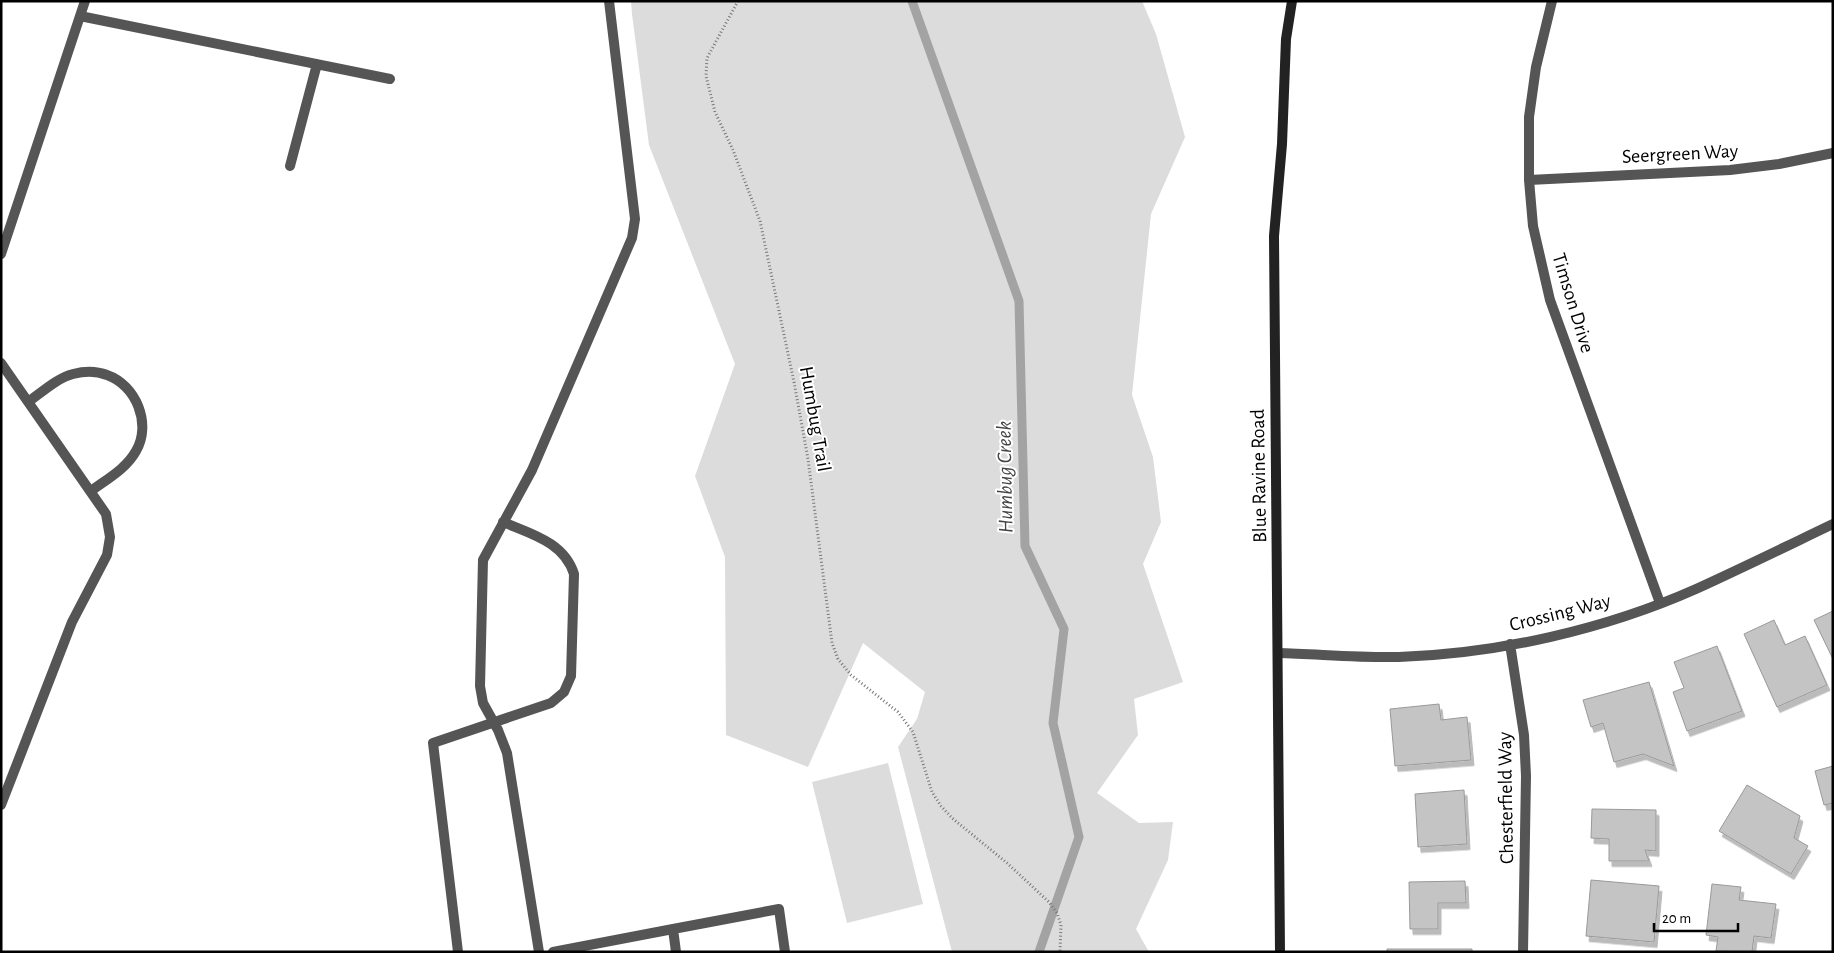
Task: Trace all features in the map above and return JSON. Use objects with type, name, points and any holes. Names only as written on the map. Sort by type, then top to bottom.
[{"type":"main road","name":"Blue Ravine Road","points":[[1280,952],[1274,236],[1282,144],[1286,39],[1292,1]]},
{"type":"street","points":[[1,254],[85,1]]},
{"type":"street","points":[[539,952],[507,754],[498,730],[483,703],[480,686],[482,560],[532,470],[632,238],[635,219],[609,1]]},
{"type":"street","name":"Timson Drive","points":[[1552,1],[1536,67],[1530,117],[1529,180],[1533,226],[1550,300],[1660,603]]},
{"type":"street","points":[[80,16],[390,79]]},
{"type":"street","points":[[290,166],[317,64]]},
{"type":"street","name":"Seergreen Way","points":[[1529,180],[1730,170],[1779,164],[1833,153]]},
{"type":"street","points":[[1,363],[106,514],[110,536],[107,555],[72,622],[5,783],[1,805]]},
{"type":"street","points":[[28,402],[61,379],[72,374],[90,372],[108,375],[123,384],[135,399],[142,415],[143,432],[137,450],[126,466],[91,491]]},
{"type":"street","points":[[458,952],[434,743],[551,703],[564,692],[571,676],[574,574],[570,562],[559,549],[549,542],[504,522]]},
{"type":"street","name":"Crossing Way","points":[[1278,653],[1399,657],[1457,652],[1510,644],[1600,623],[1660,603],[1695,589],[1833,524]]},
{"type":"street","name":"Chesterfield Way","points":[[1510,644],[1524,736],[1526,776],[1523,952]]},
{"type":"street","points":[[553,952],[778,909],[785,952]]},
{"type":"street","points":[[673,929],[676,952]]},
{"type":"path","name":"Humbug Trail","points":[[738,1],[707,58],[706,76],[715,112],[733,150],[760,221],[808,459],[832,643],[838,659],[851,675],[898,712],[912,732],[932,792],[941,806],[952,818],[1007,863],[1049,902],[1057,913],[1061,925],[1060,952]]},
{"type":"shaded area","points":[[631,1],[1142,1],[1156,34],[1185,137],[1151,214],[1132,395],[1153,457],[1161,522],[1143,564],[1183,682],[1134,699],[1138,735],[1097,793],[1139,823],[1173,822],[1168,860],[1136,929],[1149,952],[952,952],[898,747],[917,719],[925,692],[863,643],[808,767],[726,735],[725,557],[695,476],[735,364],[649,145]]},
{"type":"shaded area","points":[[888,763],[923,904],[847,923],[812,782]]},
{"type":"building","points":[[1833,611],[1833,659],[1814,620]]},
{"type":"building","points":[[1774,620],[1785,645],[1805,636],[1827,685],[1777,707],[1744,634]]},
{"type":"building","points":[[1717,646],[1742,711],[1687,731],[1673,692],[1684,688],[1674,662]]},
{"type":"building","points":[[1649,682],[1674,766],[1643,754],[1614,762],[1603,723],[1591,727],[1583,700]]},
{"type":"building","points":[[1439,704],[1441,720],[1467,717],[1471,760],[1395,766],[1390,709]]},
{"type":"building","points":[[1833,766],[1833,803],[1824,805],[1815,771]]},
{"type":"building","points":[[1747,785],[1800,816],[1794,838],[1808,846],[1791,874],[1719,831]]},
{"type":"building","points":[[1464,790],[1467,844],[1418,847],[1415,794]]},
{"type":"building","points":[[1592,809],[1656,810],[1656,851],[1645,850],[1649,861],[1609,861],[1609,839],[1591,838]]},
{"type":"building","points":[[1591,880],[1659,886],[1654,942],[1586,936]]},
{"type":"building","points":[[1465,881],[1466,903],[1438,903],[1438,929],[1410,929],[1409,882]]},
{"type":"building","points":[[1712,884],[1741,887],[1739,900],[1776,904],[1771,938],[1754,936],[1752,952],[1716,951],[1718,937],[1706,935]]},
{"type":"building","points":[[1387,949],[1472,949],[1472,952],[1387,952]]},
{"type":"waterway","name":"Humbug Creek","points":[[912,1],[1019,301],[1025,546],[1064,629],[1053,723],[1079,837],[1039,952]]}]
